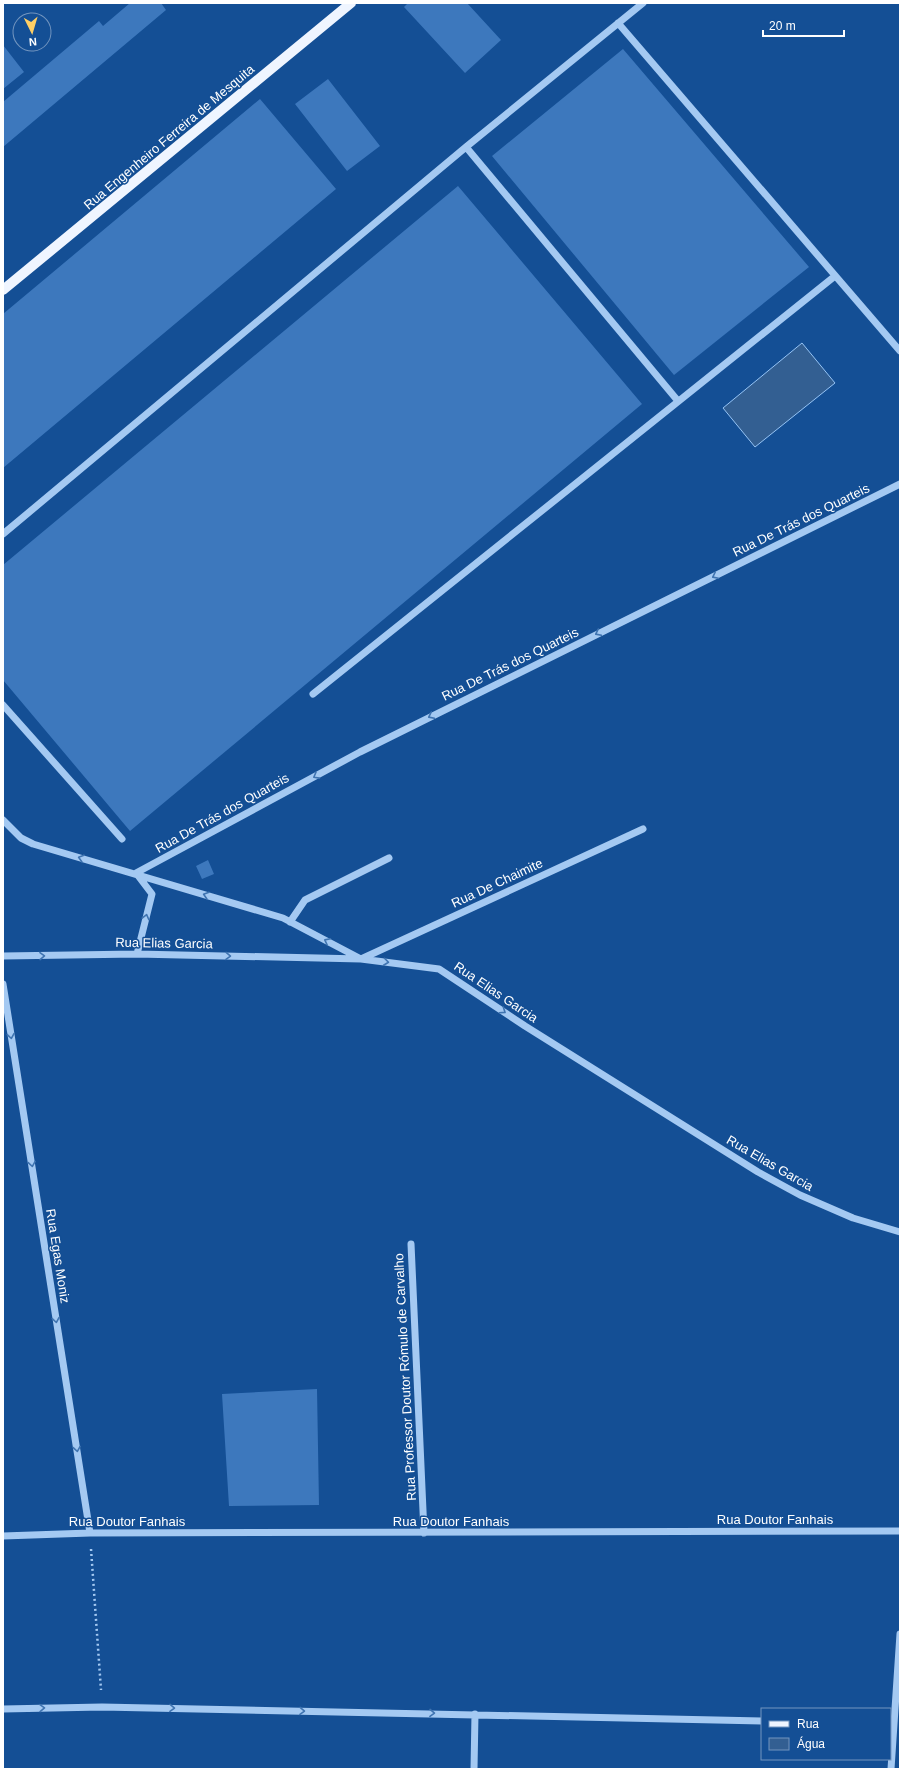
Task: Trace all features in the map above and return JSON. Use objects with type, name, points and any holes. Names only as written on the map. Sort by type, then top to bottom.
[{"type":"main road","name":"Rua Engenheiro Ferreira de Mesquita","points":[[3,290],[351,3]]},
{"type":"street","points":[[3,534],[466,147],[643,3]]},
{"type":"street","points":[[618,23],[899,349]]},
{"type":"street","points":[[466,147],[678,401]]},
{"type":"street","points":[[313,694],[835,276]]},
{"type":"street","name":"Rua De Trás dos Quarteis","points":[[136,874],[360,752],[900,484]]},
{"type":"street","points":[[3,705],[122,839]]},
{"type":"street","points":[[3,820],[21,838],[33,844],[283,918],[361,959]]},
{"type":"street","name":"Rua De Chaimite","points":[[361,959],[643,829]]},
{"type":"street","points":[[290,922],[305,900],[390,858]]},
{"type":"street","points":[[136,874],[152,894],[137,954]]},
{"type":"street","name":"Rua Elias Garcia","points":[[3,956],[137,954],[361,959],[439,969],[526,1026],[758,1172],[800,1195],[846,1215],[900,1232]]},
{"type":"street","name":"Rua Egas Moniz","points":[[3,984],[90,1533]]},
{"type":"street","name":"Rua Professor Doutor Rómulo de Carvalho","points":[[411,1244],[424,1533]]},
{"type":"street","name":"Rua Doutor Fanhais","points":[[3,1536],[90,1533],[900,1531]]},
{"type":"street","points":[[891,1769],[900,1634]]},
{"type":"street","points":[[3,1709],[102,1707],[761,1721]]},
{"type":"street","points":[[474,1769],[475,1714]]},
{"type":"path","points":[[90,1533],[102,1707]]},
{"type":"water","points":[[802,343],[835,383],[755,447],[723,408]]},
{"type":"building","points":[[130,3],[161,3],[166,10],[3,147],[3,102],[99,21],[103,26]]},
{"type":"building","points":[[408,3],[467,3],[501,40],[465,73],[404,7]]},
{"type":"building","points":[[3,45],[24,72],[3,89]]},
{"type":"building","points":[[623,49],[809,267],[674,375],[492,156]]},
{"type":"building","points":[[328,79],[380,146],[347,171],[295,104]]},
{"type":"building","points":[[260,99],[336,189],[3,468],[3,314]]},
{"type":"building","points":[[458,186],[642,404],[130,831],[3,680],[3,565]]},
{"type":"building","points":[[208,860],[214,874],[202,879],[196,866]]},
{"type":"building","points":[[317,1389],[319,1505],[229,1506],[222,1394]]}]
